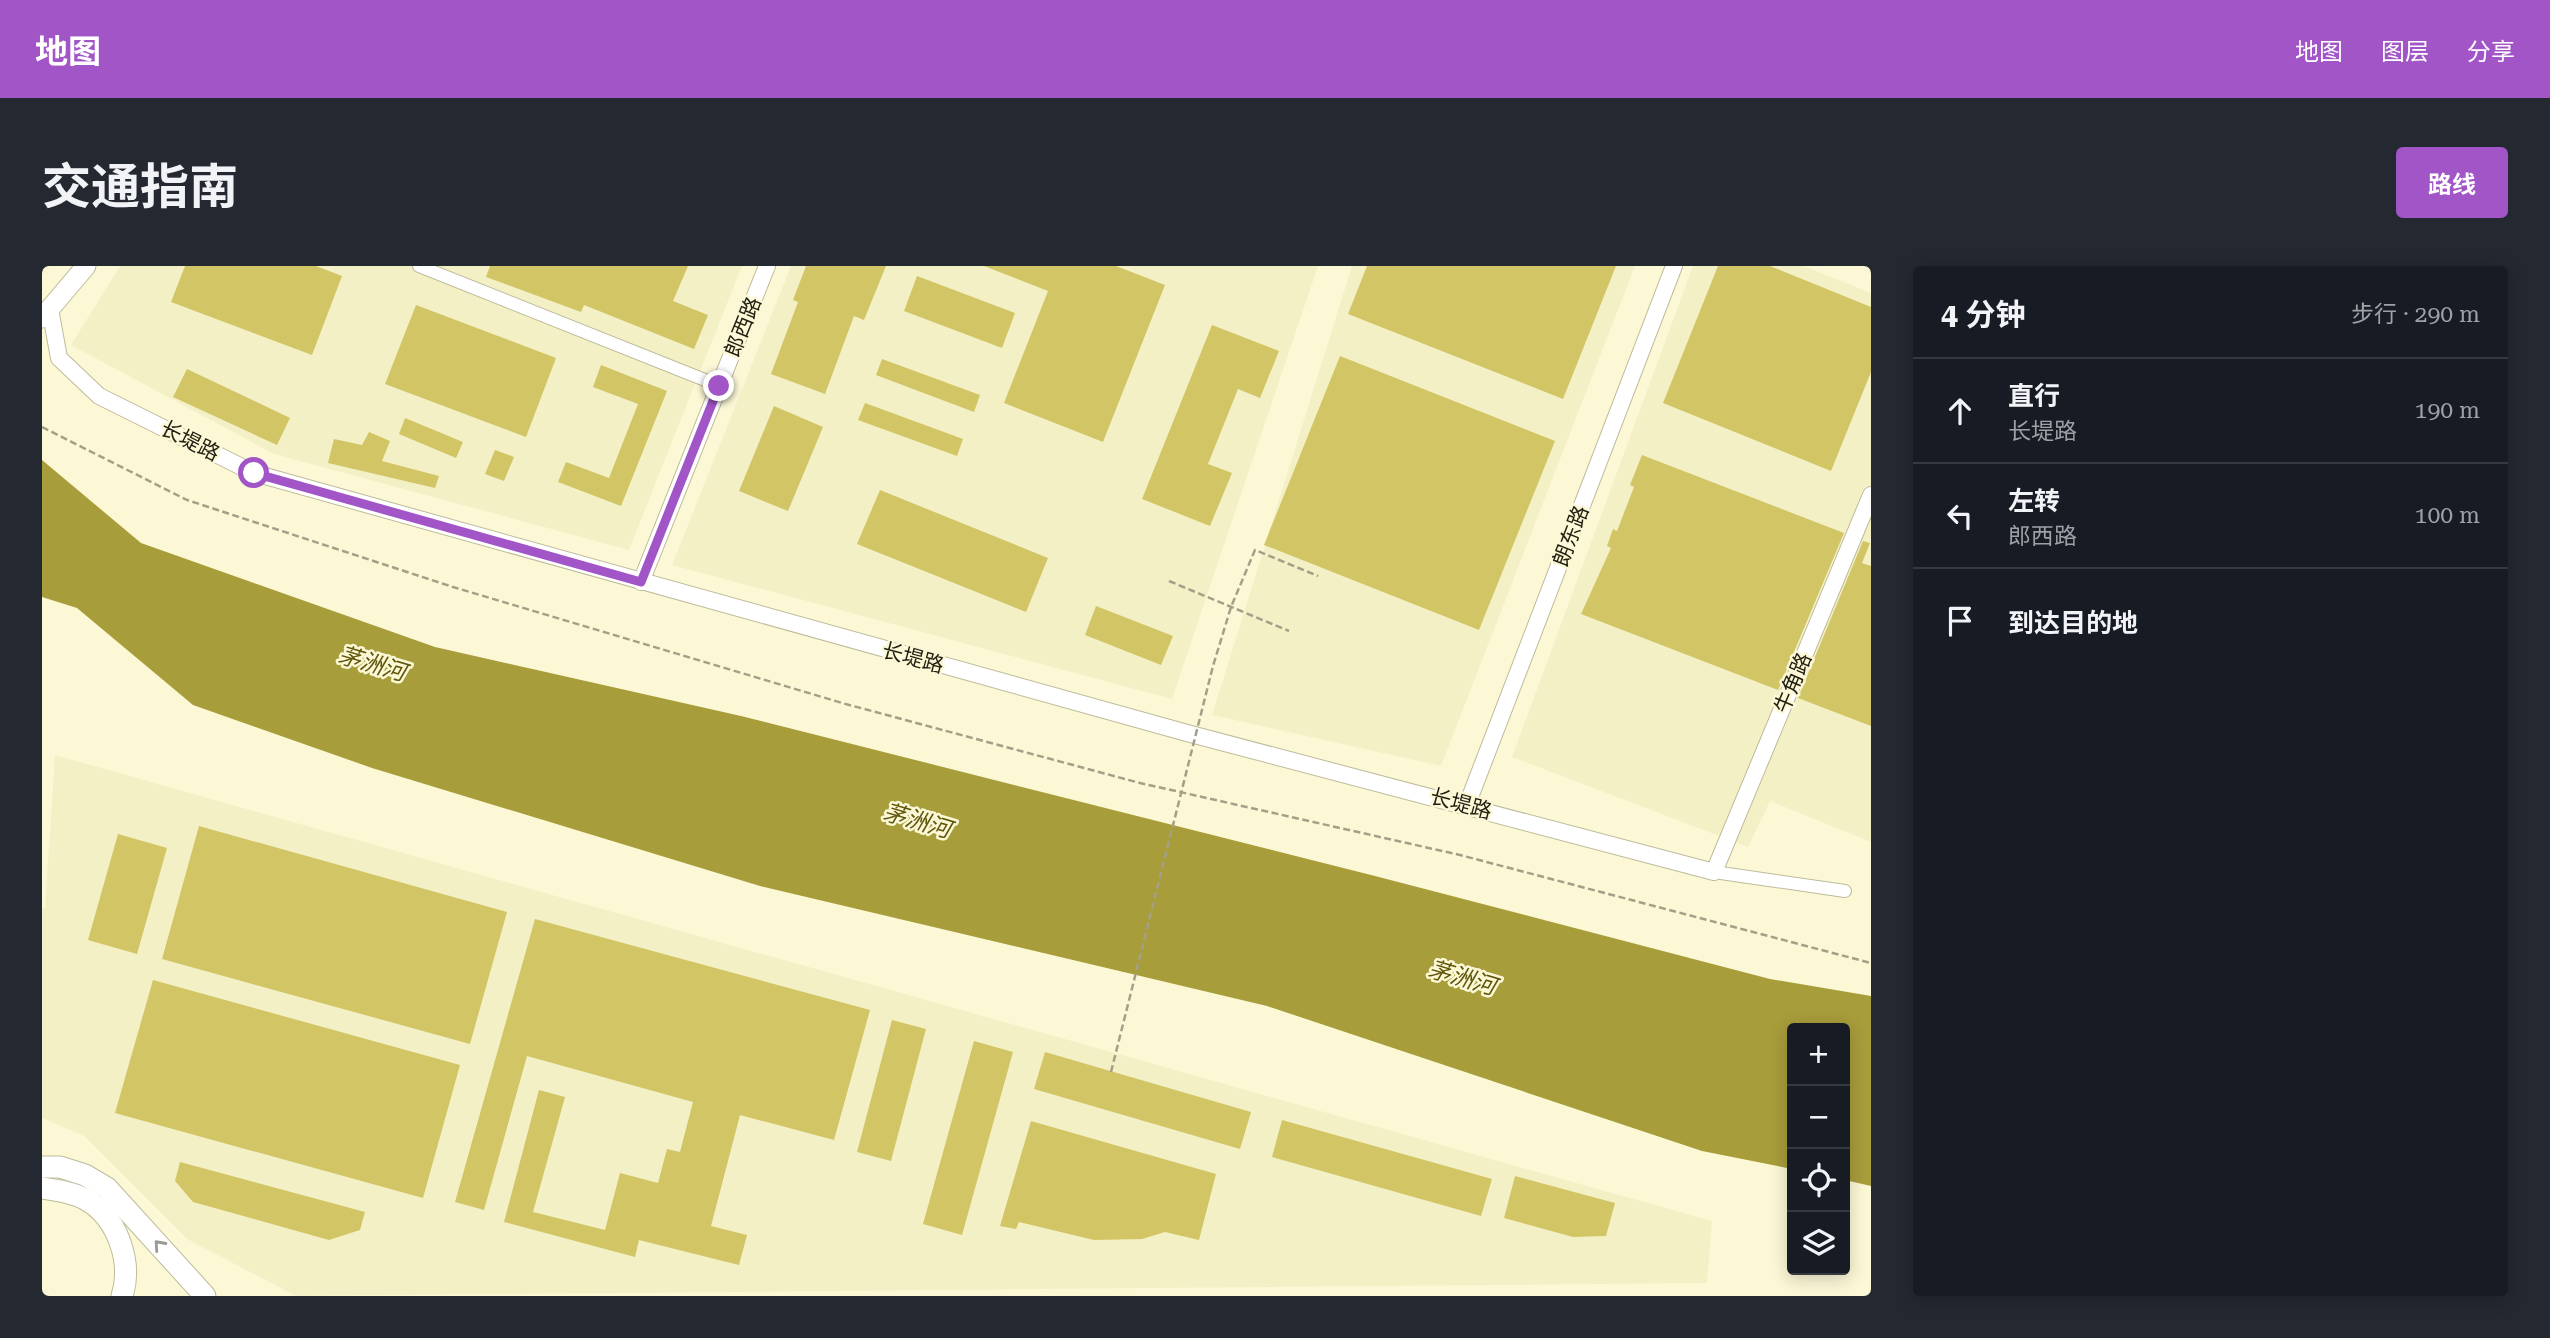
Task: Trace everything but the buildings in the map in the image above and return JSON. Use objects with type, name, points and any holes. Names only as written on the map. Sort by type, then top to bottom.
[{"type":"main road","points":[[46,314],[86,266]]},
{"type":"main road","points":[[42,1155],[107,1188],[205,1296]]},
{"type":"main road","points":[[42,1167],[60,1167],[85,1175]]},
{"type":"main road","points":[[42,1188],[63,1191],[85,1199],[102,1212],[119,1237],[126,1265],[122,1296]]},
{"type":"street","points":[[419,266],[719,386]]},
{"type":"street","name":"郎西路","points":[[641,582],[767,266]]},
{"type":"street","name":"朗东路","points":[[1467,805],[1674,266]]},
{"type":"street","name":"长堤路","points":[[46,314],[59,358],[99,396],[254,473],[1187,733],[1714,872],[1845,891]]},
{"type":"street","name":"牛角路","points":[[1714,872],[1871,495]]},
{"type":"path","points":[[42,427],[187,500],[453,587],[842,703],[1140,783],[1460,855],[1871,963]]},
{"type":"path","points":[[1111,1072],[1231,607],[1255,550],[1318,576]]},
{"type":"path","points":[[1169,581],[1289,631]]},
{"type":"shaded area","points":[[120,266],[742,266],[629,550],[274,454],[71,345]]},
{"type":"shaded area","points":[[791,266],[1318,266],[1172,699],[672,565]]},
{"type":"shaded area","points":[[1352,266],[1635,266],[1441,766],[1212,715]]},
{"type":"shaded area","points":[[1693,266],[1804,266],[1871,293],[1871,842],[1770,801],[1748,847],[1512,757]]},
{"type":"shaded area","points":[[55,755],[1712,1221],[1707,1283],[296,1296],[187,1239],[84,1136],[42,1118],[42,908],[45,908]]},
{"type":"water","name":"茅洲河","points":[[42,460],[141,543],[435,647],[741,716],[1770,979],[1871,996],[1871,1186],[1850,1181],[1850,1023],[1787,1023],[1787,1168],[1702,1151],[1267,1006],[760,886],[372,768],[193,705],[77,608],[42,597]]},
{"type":"route","points":[[254,473],[641,582],[719,386]]}]
